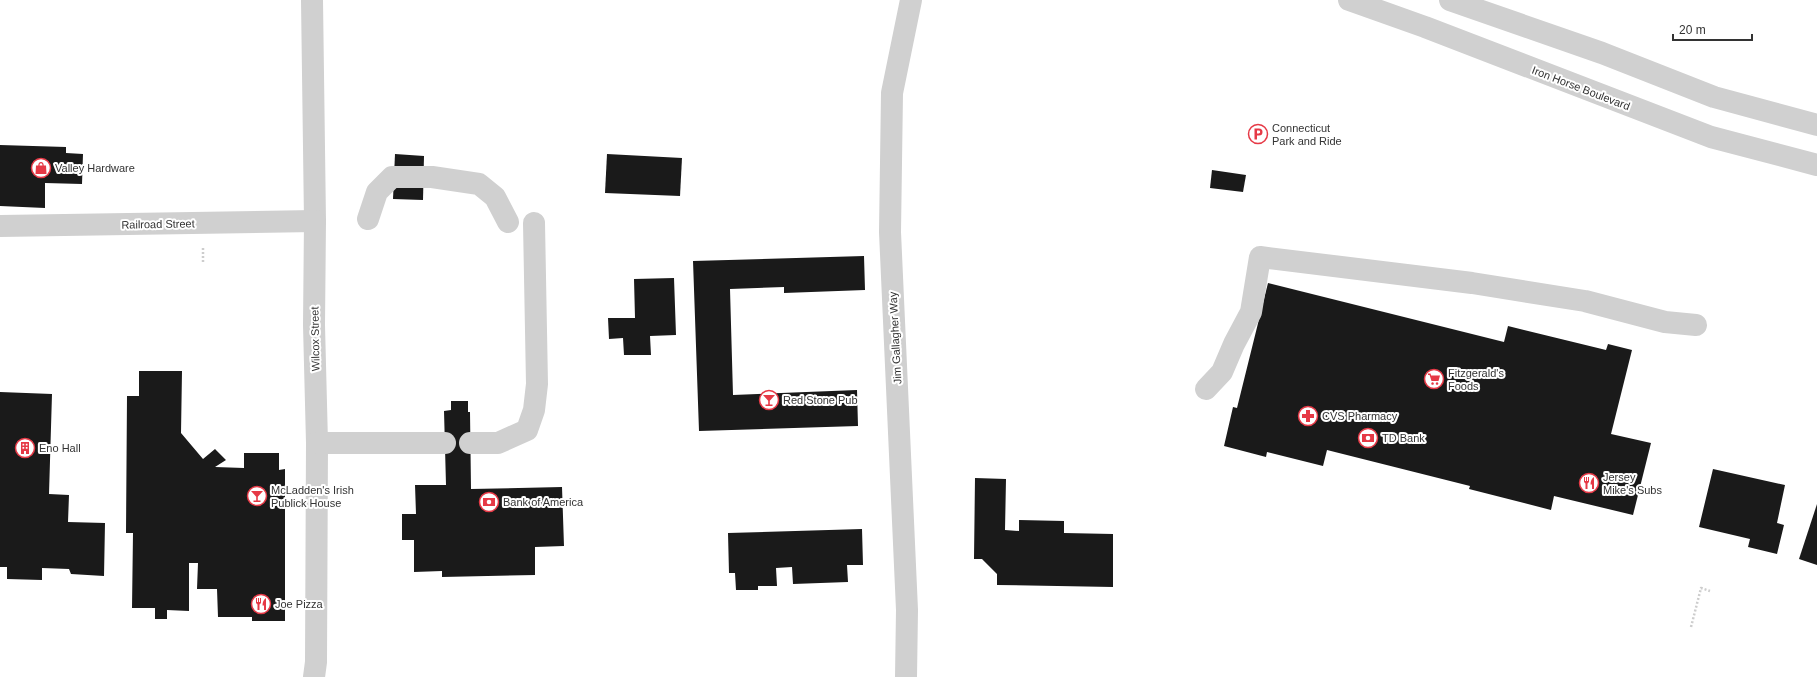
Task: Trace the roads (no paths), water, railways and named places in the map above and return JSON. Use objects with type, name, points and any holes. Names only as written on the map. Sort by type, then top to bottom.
[{"type":"street","name":"Wilcox Street","points":[[312,0],[315,221],[314,325],[317,443],[316,662],[314,677]]},
{"type":"street","name":"Jim Gallagher Way","points":[[906,677],[907,610],[890,232],[892,93],[911,0]]},
{"type":"street","name":"Iron Horse Boulevard","points":[[1348,0],[1425,27],[1711,138],[1817,165]]},
{"type":"street","points":[[1450,0],[1602,53],[1714,97],[1817,125]]},
{"type":"street","points":[[368,219],[377,192],[392,177],[432,177],[479,184],[495,197],[508,222]]},
{"type":"street","name":"Railroad Street","points":[[0,226],[315,221]]},
{"type":"street","points":[[470,443],[498,444],[527,430],[534,410],[537,384],[534,223]]},
{"type":"street","points":[[1206,389],[1222,372],[1234,344],[1251,312],[1260,257],[1472,282],[1585,301],[1665,322],[1696,325]]},
{"type":"street","points":[[317,443],[445,443]]},
{"type":"place","name":"Connecticut Park and Ride","points":[[1258,134]]},
{"type":"place","name":"Valley Hardware","points":[[41,168]]},
{"type":"place","name":"Fitzgerald's Foods","points":[[1434,379]]},
{"type":"place","name":"Red Stone Pub","points":[[769,400]]},
{"type":"place","name":"CVS Pharmacy","points":[[1308,416]]},
{"type":"place","name":"TD Bank","points":[[1368,438]]},
{"type":"place","name":"Eno Hall","points":[[25,448]]},
{"type":"place","name":"Jersey Mike's Subs","points":[[1589,483]]},
{"type":"place","name":"McLadden's Irish Publick House","points":[[257,496]]},
{"type":"place","name":"Bank of America","points":[[489,502]]},
{"type":"place","name":"Joe Pizza","points":[[261,604]]}]
